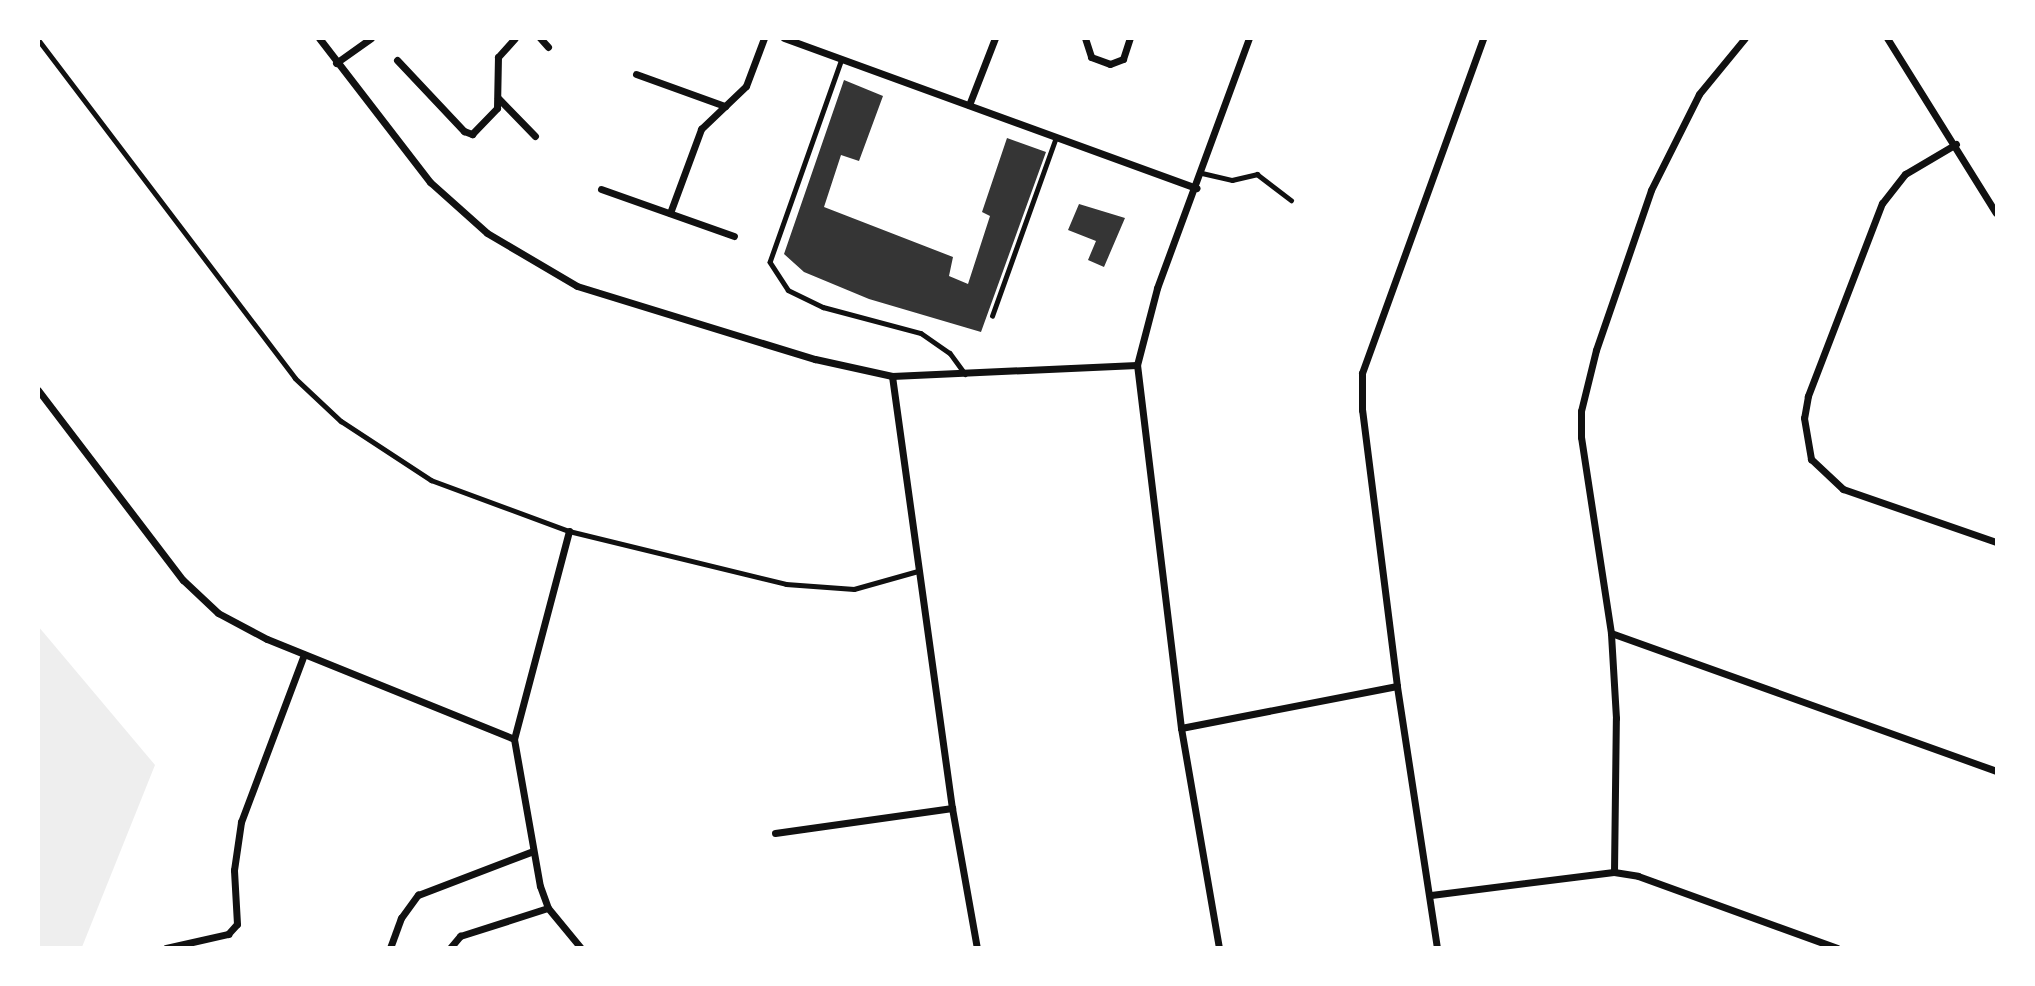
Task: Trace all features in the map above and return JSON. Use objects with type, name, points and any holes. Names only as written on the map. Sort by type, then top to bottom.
[{"type":"street","points":[[319,38],[430,182],[486,233],[529,261],[577,286],[677,319],[892,376],[967,376],[1137,365]]},
{"type":"street","points":[[336,63],[371,38]]},
{"type":"street","points":[[397,60],[468,134],[492,114],[498,97],[498,57],[515,38]]},
{"type":"street","points":[[540,38],[548,47]]},
{"type":"street","points":[[670,213],[701,129],[746,86],[764,38]]},
{"type":"street","points":[[784,38],[808,43],[842,59],[1197,188]]},
{"type":"street","points":[[969,105],[995,38]]},
{"type":"street","points":[[1085,38],[1091,57],[1110,64],[1127,53],[1130,38]]},
{"type":"street","points":[[1219,947],[1181,728],[1137,365],[1157,288],[1197,188],[1249,38]]},
{"type":"street","points":[[1437,947],[1397,686],[1362,410],[1362,373],[1483,38]]},
{"type":"street","points":[[1614,872],[1616,718],[1611,633],[1581,437],[1581,411],[1596,350],[1651,190],[1699,94],[1745,38]]},
{"type":"street","points":[[1887,38],[1997,213]]},
{"type":"street","points":[[636,74],[725,106]]},
{"type":"street","points":[[498,97],[535,136]]},
{"type":"street","points":[[1955,144],[1905,174],[1882,203],[1808,396],[1804,418],[1811,459],[1843,489],[1997,542]]},
{"type":"street","points":[[601,188],[734,236]]},
{"type":"street","points":[[892,376],[952,808],[977,947]]},
{"type":"street","points":[[38,390],[200,598],[243,628],[514,739]]},
{"type":"street","points":[[569,531],[514,739],[533,851],[548,908],[581,947]]},
{"type":"street","points":[[1611,633],[1997,771]]},
{"type":"street","points":[[166,947],[228,934],[237,924],[234,870],[241,822],[304,654]]},
{"type":"street","points":[[1181,728],[1397,686]]},
{"type":"street","points":[[775,833],[952,808]]},
{"type":"street","points":[[390,947],[401,918],[418,895],[533,851]]},
{"type":"street","points":[[1431,895],[1614,872],[1674,888],[1838,947]]},
{"type":"street","points":[[450,947],[460,936],[548,908]]},
{"type":"lane","points":[[38,39],[320,405],[430,480],[569,531],[818,589],[854,589],[918,571]]},
{"type":"lane","points":[[842,59],[771,261],[788,290],[823,307],[921,333],[950,354],[967,376]]},
{"type":"lane","points":[[992,316],[1056,137]]},
{"type":"lane","points":[[1202,173],[1232,180],[1257,174],[1291,200]]},
{"type":"shaded area","points":[[38,626],[155,765],[82,947],[39,947]]},
{"type":"building","points":[[844,80],[883,96],[859,161],[841,155],[824,207],[953,257],[949,276],[968,284],[990,216],[982,212],[1007,138],[1046,152],[981,332],[869,299],[804,272],[784,254]]},
{"type":"building","points":[[1079,204],[1125,218],[1104,267],[1088,260],[1096,241],[1068,230]]}]
